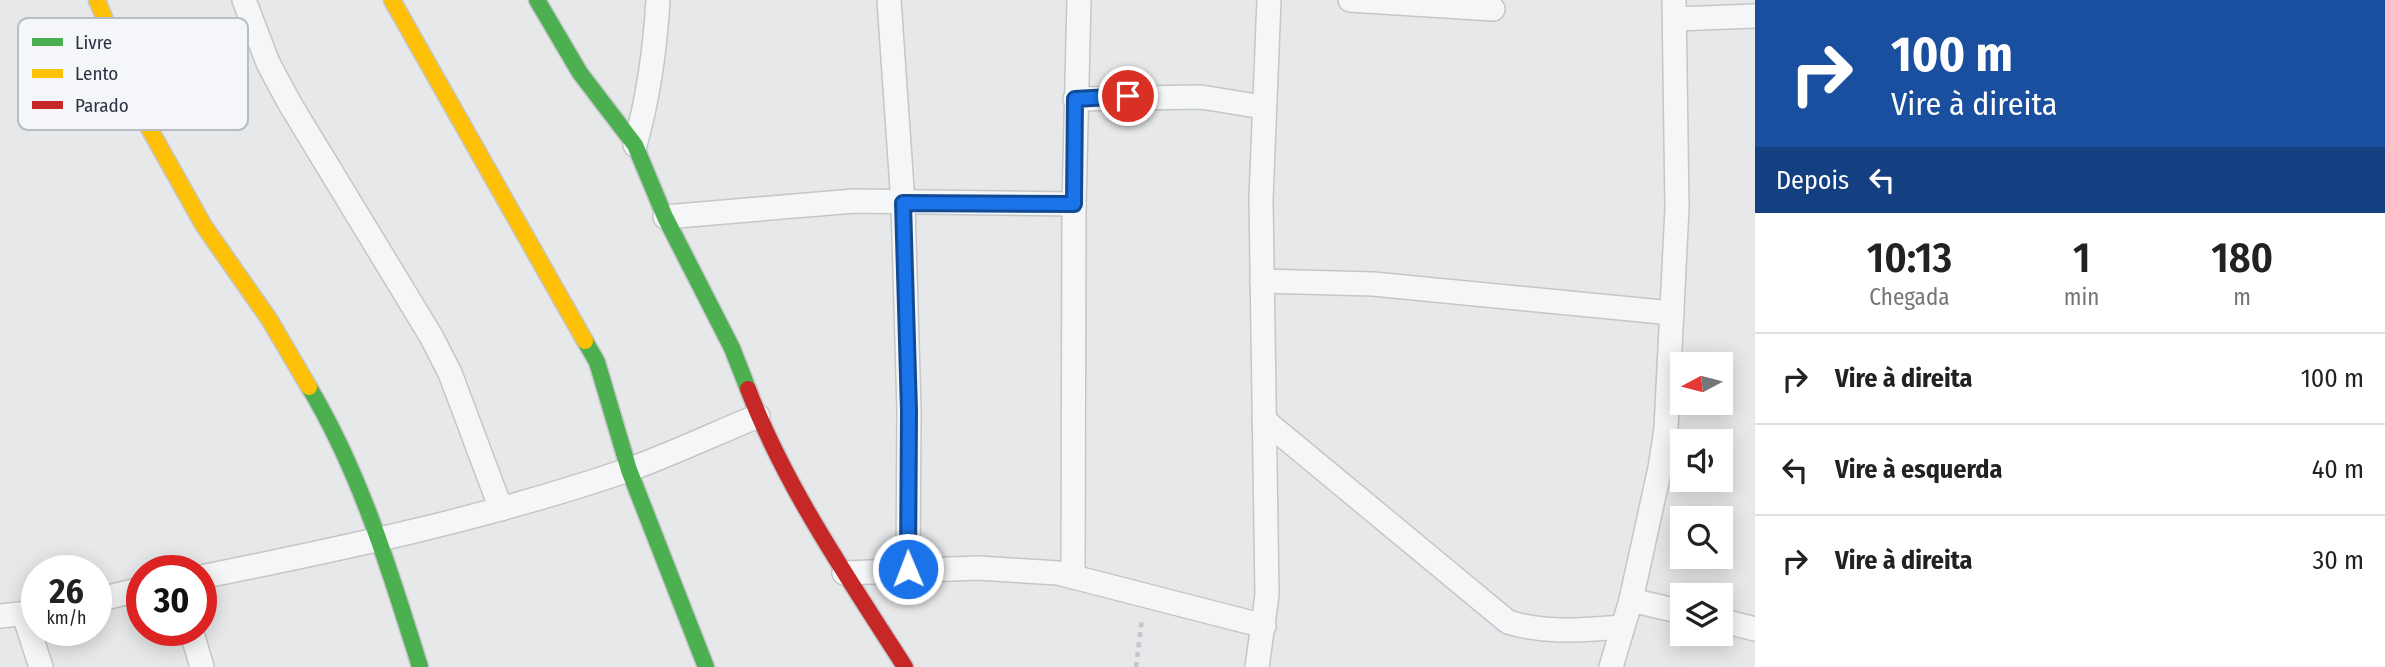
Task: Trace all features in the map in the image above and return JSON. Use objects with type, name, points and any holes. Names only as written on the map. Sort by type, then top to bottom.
[{"type":"street","points":[[97,0],[104,18]]},
{"type":"street","points":[[244,0],[268,63],[290,104],[444,360],[502,509]]},
{"type":"street","points":[[392,0],[597,362],[629,470],[706,667]]},
{"type":"street","points":[[537,0],[580,73],[635,145],[665,217],[732,348],[758,416],[824,540],[905,667]]},
{"type":"street","points":[[635,145],[654,65],[658,0]]},
{"type":"street","points":[[889,0],[903,203],[909,411],[908,569]]},
{"type":"street","points":[[1073,577],[1075,99],[1079,0]]},
{"type":"street","points":[[1258,667],[1264,626],[1268,559],[1262,281],[1263,107],[1269,0]]},
{"type":"street","points":[[1350,0],[1493,9]]},
{"type":"street","points":[[1611,667],[1631,600],[1666,429],[1677,182],[1674,9],[1755,16]]},
{"type":"street","points":[[1075,99],[1201,96],[1263,107]]},
{"type":"street","points":[[150,130],[204,226],[269,319],[324,412],[381,541],[420,667]]},
{"type":"street","points":[[665,217],[854,201],[1074,204]]},
{"type":"street","points":[[1262,281],[1373,284],[1672,313]]},
{"type":"street","points":[[217,574],[381,541],[502,509],[629,470],[758,416]]},
{"type":"street","points":[[1264,420],[1508,622],[1532,629],[1563,632],[1622,627]]},
{"type":"street","points":[[844,573],[908,569],[1025,569],[1147,594],[1264,626]]},
{"type":"street","points":[[1631,600],[1670,608]]},
{"type":"street","points":[[0,616],[21,615]]},
{"type":"street","points":[[1733,623],[1755,629]]},
{"type":"street","points":[[37,646],[41,667]]},
{"type":"street","points":[[196,646],[202,667]]},
{"type":"path","points":[[1136,667],[1147,594]]},
{"type":"traffic: fast","points":[[537,0],[580,73],[635,145],[665,217],[732,348],[748,389]]},
{"type":"traffic: fast","points":[[585,341],[597,362],[629,470],[706,667]]},
{"type":"traffic: fast","points":[[309,387],[344,454],[373,524],[420,667]]},
{"type":"traffic: slow","points":[[97,0],[104,18]]},
{"type":"traffic: slow","points":[[392,0],[585,341]]},
{"type":"traffic: slow","points":[[150,130],[204,226],[269,319],[309,387]]},
{"type":"traffic: jam","points":[[748,389],[763,426],[799,497],[905,667]]},
{"type":"route","points":[[908,569],[909,411],[903,203],[1074,204],[1075,99],[1128,96]]}]
